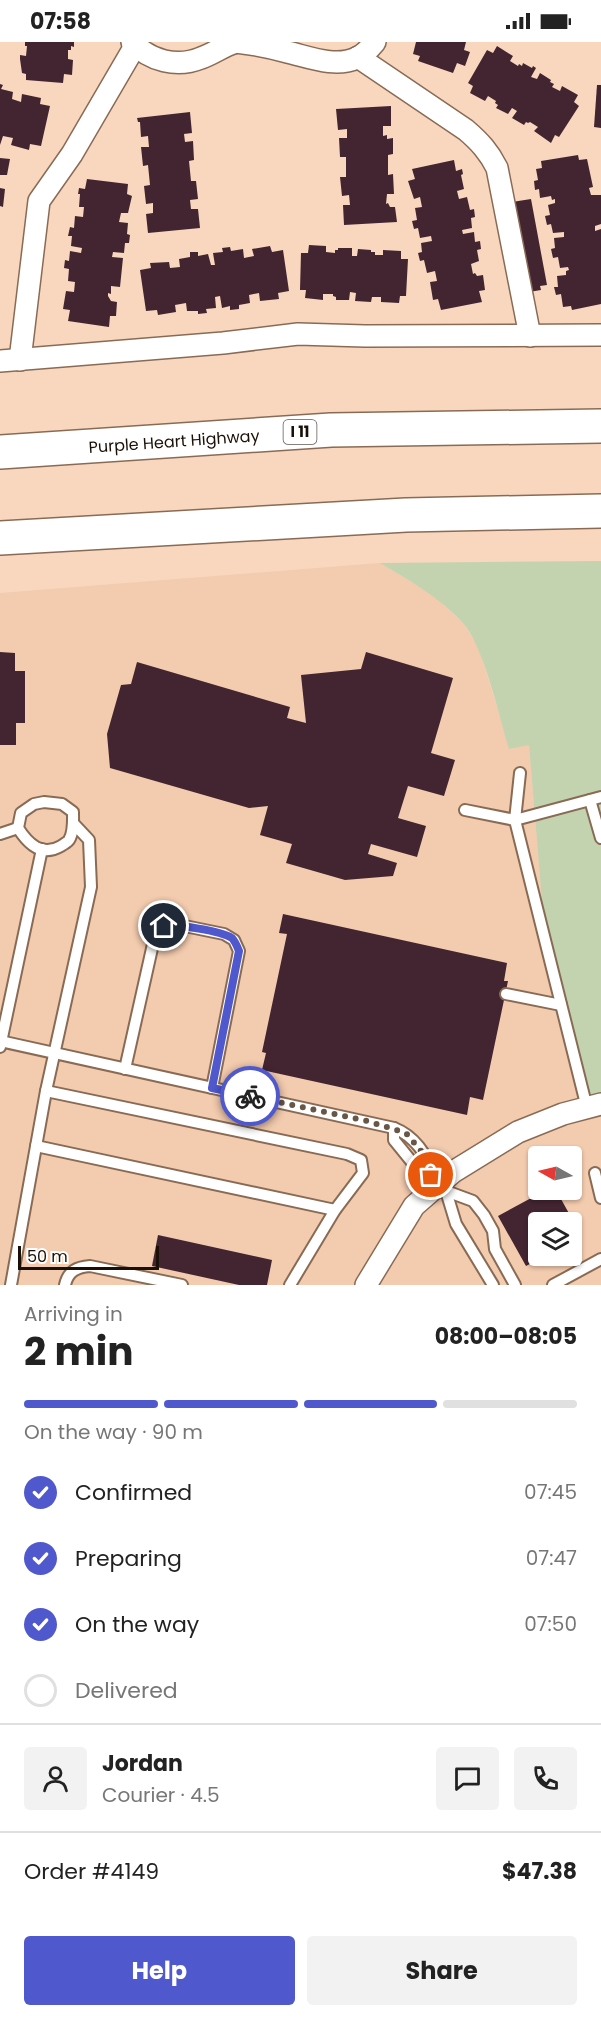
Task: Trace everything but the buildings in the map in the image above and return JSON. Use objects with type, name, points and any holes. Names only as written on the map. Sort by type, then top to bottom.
[{"type":"highway","name":"Purple Heart Highway","points":[[0,452],[331,430],[601,426]]},
{"type":"highway","points":[[0,538],[406,515],[601,511]]},
{"type":"street","points":[[375,42],[358,57],[335,62],[305,58],[290,52],[244,42],[200,59],[185,63],[169,63],[151,57],[134,44],[72,154],[39,201],[10,361],[223,343],[297,334],[601,335]]},
{"type":"street","points":[[358,57],[466,130],[480,141],[490,154],[497,168],[530,336]]},
{"type":"street","points":[[366,1285],[414,1206],[453,1172],[518,1132],[563,1114],[594,1106]]},
{"type":"lane","points":[[520,773],[515,820],[561,1005],[594,1106]]},
{"type":"lane","points":[[465,810],[515,820],[596,799],[601,838]]},
{"type":"lane","points":[[44,802],[62,804],[73,812],[73,823],[68,841],[54,850],[32,846],[18,828],[21,813],[34,804],[44,802]]},
{"type":"lane","points":[[10,1285],[46,1091],[91,887],[89,840],[73,823]]},
{"type":"lane","points":[[0,834],[18,828]]},
{"type":"lane","points":[[42,849],[0,1043],[394,1128],[394,1140],[420,1172],[473,1201],[484,1215],[493,1231],[495,1249],[515,1285]]},
{"type":"lane","points":[[125,1069],[155,935],[164,926],[175,924],[224,934],[234,940],[239,951],[212,1088]]},
{"type":"lane","points":[[506,994],[561,1005]]},
{"type":"lane","points":[[46,1091],[347,1154],[361,1160],[363,1173],[335,1210],[290,1285]]},
{"type":"lane","points":[[36,1146],[335,1210]]},
{"type":"lane","points":[[595,1173],[601,1198]]},
{"type":"lane","points":[[439,1183],[456,1224],[493,1285]]},
{"type":"lane","points":[[553,1285],[601,1259]]},
{"type":"lane","points":[[65,1285],[67,1277],[77,1268],[90,1266],[182,1285]]},
{"type":"shaded area","points":[[380,563],[433,595],[464,624],[479,649],[510,749],[529,744],[543,914],[601,1104],[601,1285],[0,1285],[0,593]]},
{"type":"green space","points":[[601,561],[601,1104],[587,1108],[543,914],[529,745],[509,749],[478,648],[463,623],[434,597],[380,563]]},
{"type":"way so far","points":[[250,1096],[367,1121],[406,1133],[430,1162],[431,1175]]},
{"type":"route","points":[[164,926],[175,924],[224,934],[234,940],[239,951],[212,1088],[250,1096]]}]
